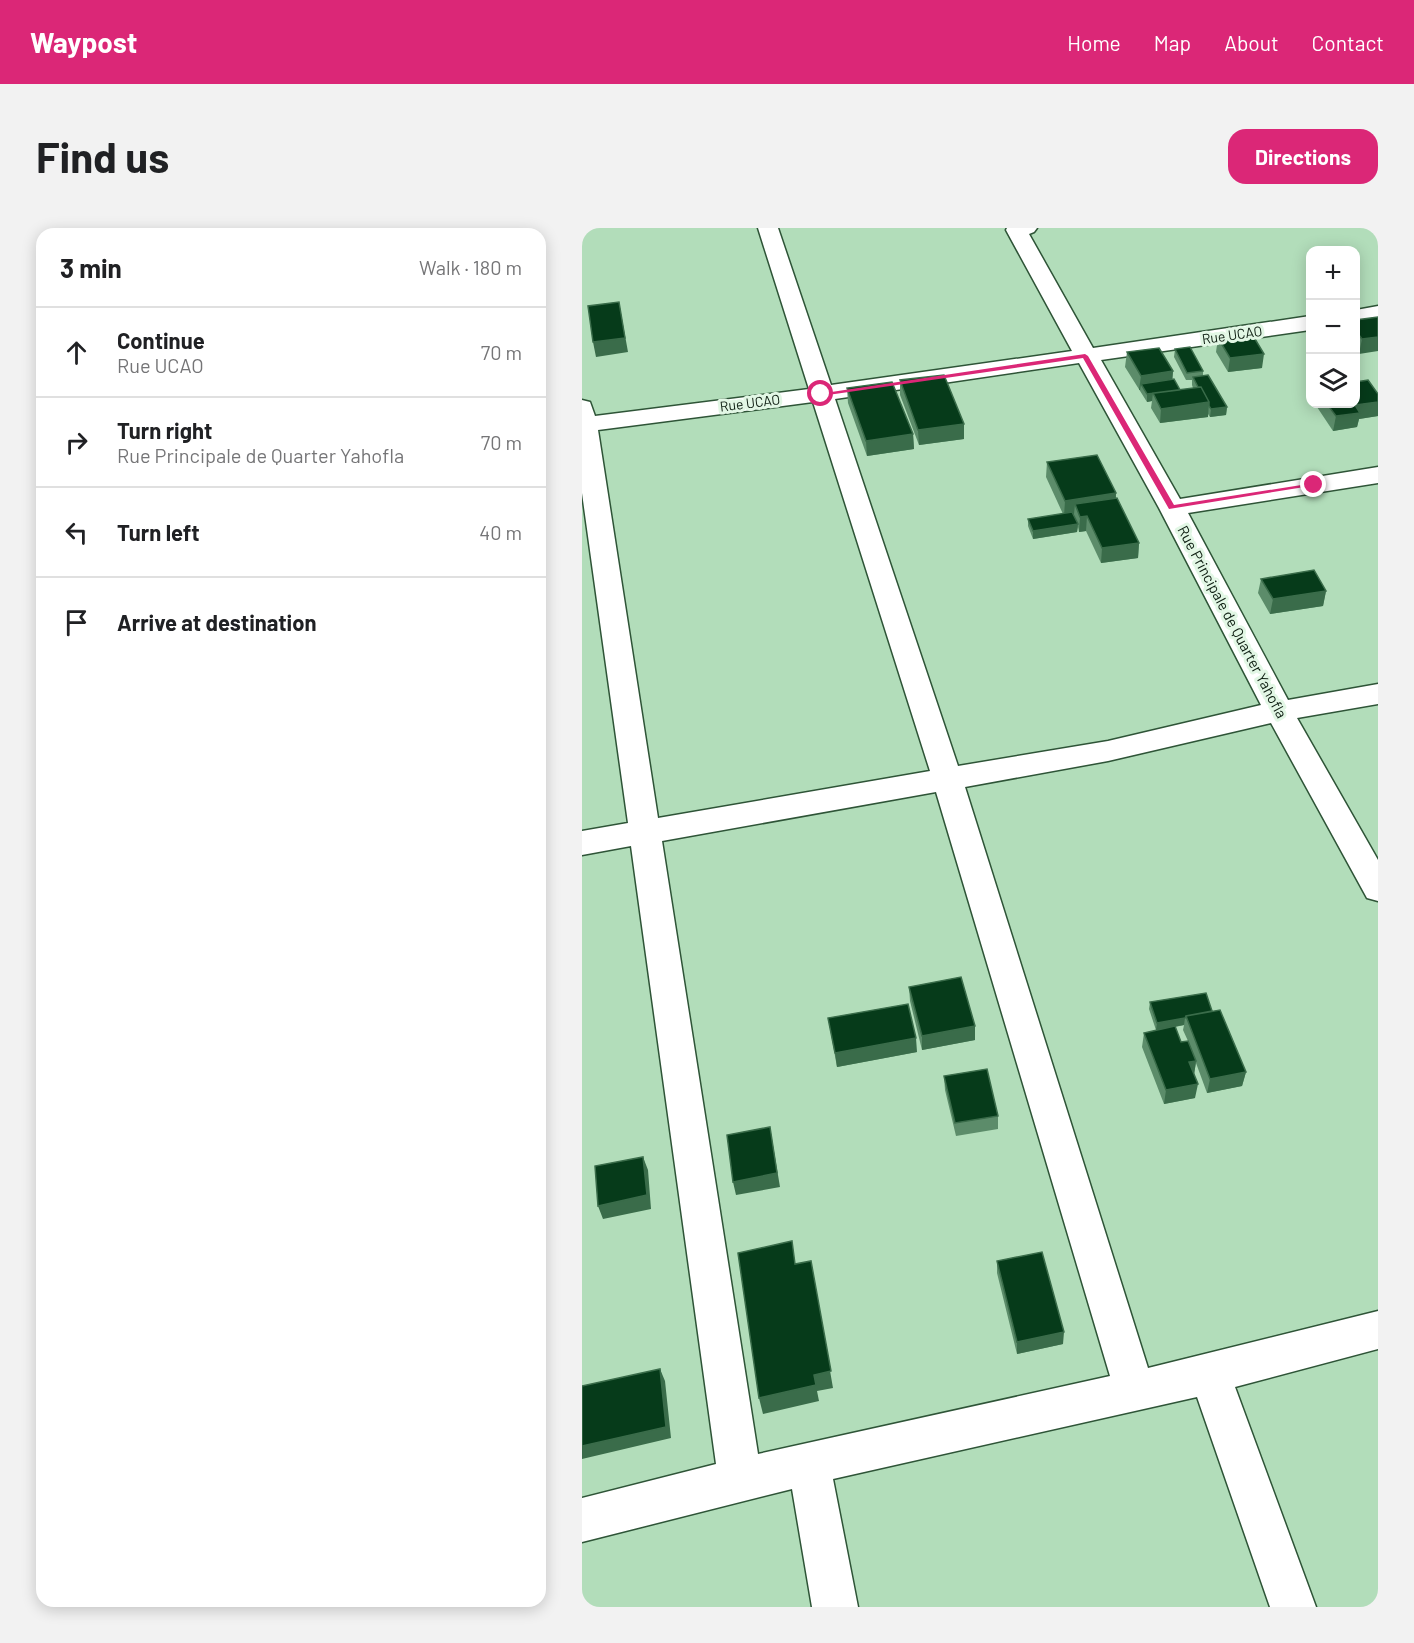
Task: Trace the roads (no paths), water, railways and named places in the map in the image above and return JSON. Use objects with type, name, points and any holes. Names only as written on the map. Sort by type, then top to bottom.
[{"type":"street","points":[[768,228],[948,781],[1135,1391]]},
{"type":"street","name":"Rue Principale de Quarter Yahofla","points":[[1019,228],[1085,356],[1172,508],[1279,711],[1378,889]]},
{"type":"street","points":[[1360,316],[1378,313]]},
{"type":"street","name":"Rue UCAO","points":[[583,419],[821,394],[1306,324]]},
{"type":"street","points":[[583,419],[740,1479]]},
{"type":"street","points":[[1172,508],[1378,475]]},
{"type":"street","points":[[582,843],[948,781],[1108,751],[1279,711],[1378,694]]},
{"type":"street","points":[[582,1520],[740,1479],[1210,1374],[1378,1330]]},
{"type":"street","points":[[1210,1374],[1293,1607]]},
{"type":"street","points":[[808,1464],[835,1607]]}]
